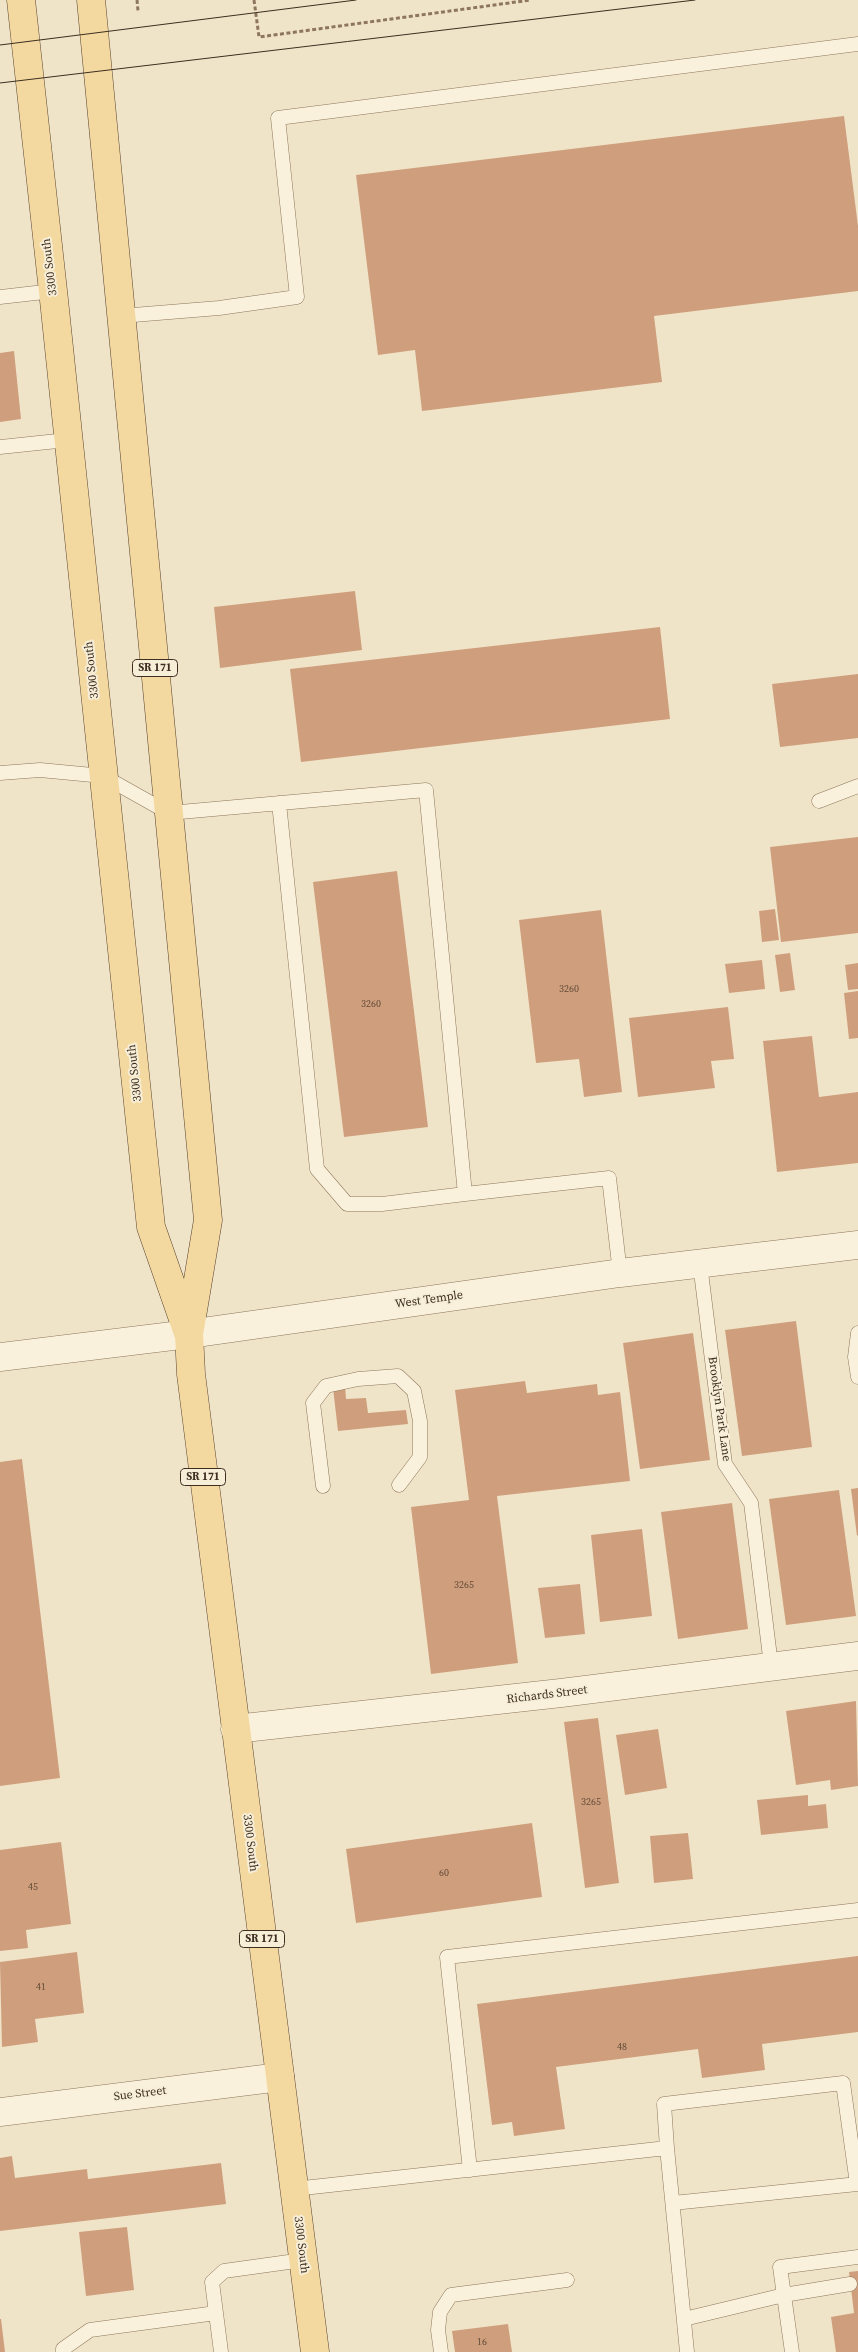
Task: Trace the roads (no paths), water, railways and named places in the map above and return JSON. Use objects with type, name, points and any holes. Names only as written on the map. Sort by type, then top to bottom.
[{"type":"main road","name":"3300 South","points":[[20,0],[151,1227],[189,1334]]},
{"type":"main road","name":"3300 South","points":[[91,0],[208,1220],[189,1334],[191,1374],[315,2352]]},
{"type":"street","name":"West Temple","points":[[0,1357],[189,1334],[620,1273],[858,1245]]},
{"type":"street","name":"Richards Street","points":[[235,1729],[561,1693],[858,1656]]},
{"type":"street","name":"Sue Street","points":[[0,2112],[280,2077]]},
{"type":"lane","points":[[121,316],[219,308],[297,297],[278,118],[858,44]]},
{"type":"lane","points":[[0,297],[52,291]]},
{"type":"lane","points":[[0,447],[67,440]]},
{"type":"lane","points":[[0,773],[40,770],[104,776],[169,813],[426,790],[465,1194]]},
{"type":"lane","points":[[819,801],[858,786]]},
{"type":"lane","points":[[279,804],[317,1168],[348,1204],[382,1204],[609,1178],[620,1273]]},
{"type":"lane","name":"Brooklyn Park Lane","points":[[700,1264],[725,1464],[751,1503],[771,1666]]},
{"type":"lane","points":[[858,1333],[855,1358],[858,1377]]},
{"type":"lane","points":[[323,1486],[313,1403],[326,1386],[358,1378],[398,1376],[414,1391],[420,1421],[420,1457],[399,1485]]},
{"type":"lane","points":[[470,2170],[447,1957],[858,1910]]},
{"type":"lane","points":[[672,2203],[857,2184],[843,2083],[664,2104],[672,2203],[687,2352]]},
{"type":"lane","points":[[294,2189],[667,2148]]},
{"type":"lane","points":[[792,2352],[780,2267],[858,2257]]},
{"type":"lane","points":[[221,2352],[212,2282],[224,2271],[303,2260]]},
{"type":"lane","points":[[441,2352],[438,2330],[440,2312],[451,2296],[566,2280]]},
{"type":"lane","points":[[684,2319],[784,2295],[850,2284]]},
{"type":"lane","points":[[63,2352],[63,2349],[90,2330],[216,2314]]},
{"type":"tram line","points":[[0,45],[356,0]]},
{"type":"tram line","points":[[0,83],[695,0]]}]
